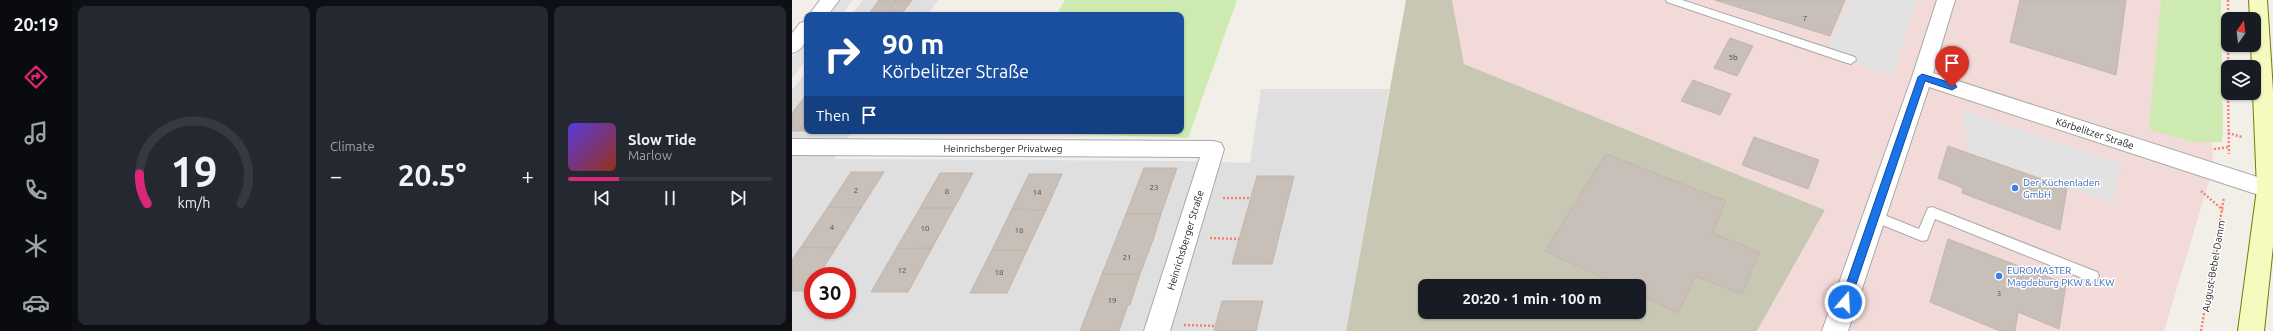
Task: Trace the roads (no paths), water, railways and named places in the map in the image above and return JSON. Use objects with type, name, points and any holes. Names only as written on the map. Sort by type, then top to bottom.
[{"type":"main road","points":[[2251,331],[2268,189],[2258,0]]},
{"type":"street","points":[[820,12],[830,0]]},
{"type":"street","points":[[1835,331],[1922,77],[1946,0]]},
{"type":"street","points":[[792,46],[804,32]]},
{"type":"street","name":"Körbelitzer Straße","points":[[1922,77],[2268,189]]},
{"type":"street","name":"Heinrichsberger Privatweg","points":[[792,147],[1213,149]]},
{"type":"street","name":"Heinrichsberger Straße","points":[[1157,331],[1213,149]]},
{"type":"lane","points":[[1671,0],[1851,60]]},
{"type":"lane","points":[[1874,216],[1922,236],[1932,212],[2092,276]]},
{"type":"place","name":"Der Küchenladen GmbH","points":[[2015,188]]},
{"type":"place","name":"EUROMASTER Magdeburg PKW & LKW","points":[[1999,276]]}]
